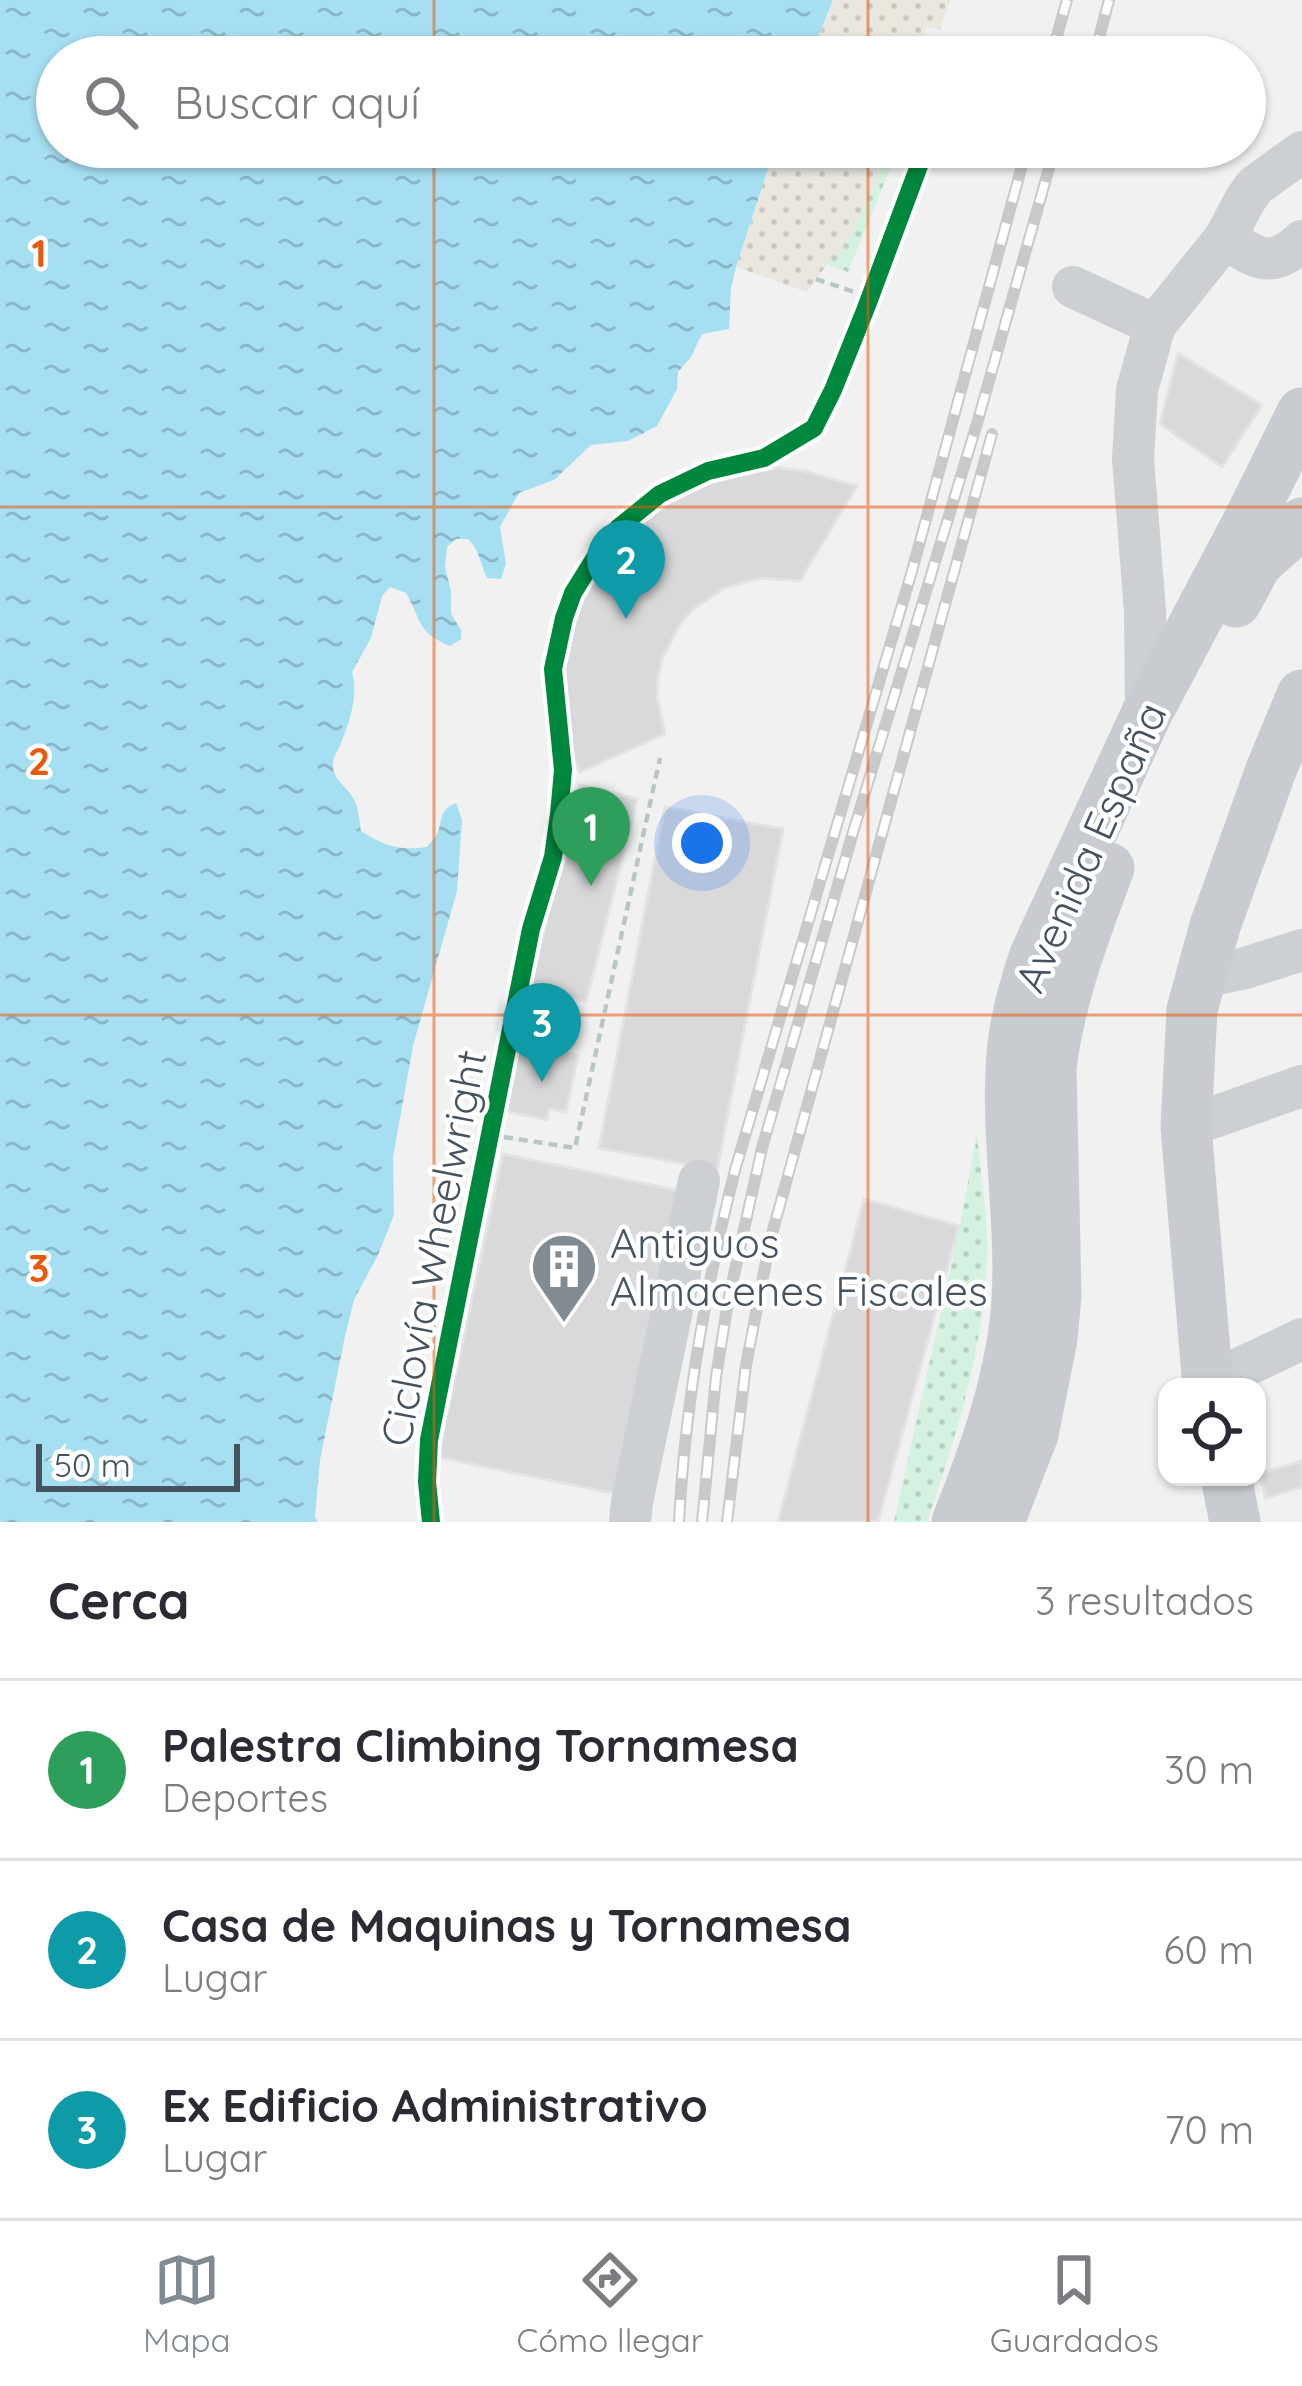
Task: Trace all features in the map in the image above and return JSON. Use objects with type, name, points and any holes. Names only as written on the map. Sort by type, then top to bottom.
[{"type":"main road","name":"Avenida España","points":[[957,1522],[994,1417],[1017,1300],[1012,1072],[1017,1017],[1035,955],[1145,715],[1302,413]]},
{"type":"main road","name":"Avenida España","points":[[999,1522],[1033,1434],[1052,1340],[1056,1295],[1051,1067],[1071,969],[1122,836],[1209,652],[1257,563],[1302,524]]},
{"type":"main road","points":[[1206,1378],[1186,1126],[1192,1010],[1215,926],[1302,695]]},
{"type":"main road","points":[[1228,1486],[1235,1522]]},
{"type":"street","points":[[1145,715],[1145,611],[1133,458],[1137,390],[1155,325],[1225,238],[1255,186],[1302,152]]},
{"type":"street","points":[[1225,238],[1250,255],[1273,261],[1302,242]]},
{"type":"street","points":[[1073,287],[1155,325]]},
{"type":"street","points":[[1201,977],[1242,970],[1302,950]]},
{"type":"street","points":[[1186,1126],[1302,1086]]},
{"type":"street","points":[[630,1522],[699,1181]]},
{"type":"street","points":[[1221,1378],[1302,1339]]},
{"type":"path","points":[[817,278],[871,291],[862,318]]},
{"type":"path","points":[[496,1138],[575,1148],[660,758]]},
{"type":"green space","points":[[878,168],[890,168],[848,272],[827,264],[845,247]]},
{"type":"green space","points":[[977,1131],[987,1244],[974,1360],[927,1522],[894,1522],[960,1226]]},
{"type":"sand","points":[[833,0],[950,0],[940,30],[927,27],[923,36],[818,36]]},
{"type":"sand","points":[[768,168],[878,168],[845,247],[807,292],[736,267]]},
{"type":"water","points":[[0,0],[833,0],[818,36],[36,36],[36,168],[768,168],[736,267],[729,329],[702,334],[678,372],[677,389],[657,426],[628,441],[591,445],[554,480],[519,493],[500,527],[506,564],[501,579],[487,578],[468,539],[456,539],[447,547],[451,614],[461,639],[450,646],[431,635],[406,593],[390,587],[382,596],[371,638],[352,672],[352,709],[333,769],[356,803],[361,831],[392,846],[427,847],[451,805],[456,803],[462,820],[457,891],[413,1046],[393,1157],[394,1215],[354,1300],[320,1460],[317,1522],[0,1522]]},
{"type":"building","points":[[1178,353],[1262,405],[1222,467],[1160,424]]},
{"type":"building","points":[[778,468],[857,486],[800,581],[761,578],[724,588],[680,624],[658,678],[665,734],[580,772],[563,721],[560,661],[570,614],[592,570],[628,525],[676,492],[719,476]]},
{"type":"building","points":[[580,785],[637,799],[586,1002],[530,988]]},
{"type":"building","points":[[665,807],[783,829],[717,1170],[599,1148]]},
{"type":"building","points":[[520,1043],[578,1055],[566,1112],[549,1109],[547,1120],[506,1111]]},
{"type":"building","name":"Antiguos Almacenes Fiscales","points":[[503,1154],[690,1193],[626,1496],[438,1457]]},
{"type":"building","points":[[864,1199],[959,1226],[878,1522],[778,1522]]},
{"type":"building","points":[[1302,1461],[1302,1487],[1266,1498],[1266,1472]]},
{"type":"railway","points":[[1057,36],[1067,0]]},
{"type":"railway","points":[[1100,36],[1109,0]]},
{"type":"railway","points":[[679,1522],[698,1345],[735,1170],[912,571],[1021,168]]},
{"type":"railway","points":[[702,1522],[728,1302],[762,1148],[1049,168]]},
{"type":"railway","points":[[727,1522],[746,1365],[770,1241],[992,434]]},
{"type":"cycle path","name":"Ciclovía Wheelwright","points":[[431,1522],[429,1440],[531,929],[553,857],[563,770],[553,669],[564,618],[573,593],[601,548],[660,494],[708,471],[764,458],[814,428],[866,308],[918,168]]},
{"type":"place","name":"Casa de Maquinas y Tornamesa","points":[[626,619]]},
{"type":"place","name":"Palestra Climbing Tornamesa","points":[[591,886]]},
{"type":"place","name":"Ex Edificio Administrativo","points":[[542,1082]]},
{"type":"place","name":"Antiguos Almacenes Fiscales","points":[[564,1325]]}]
